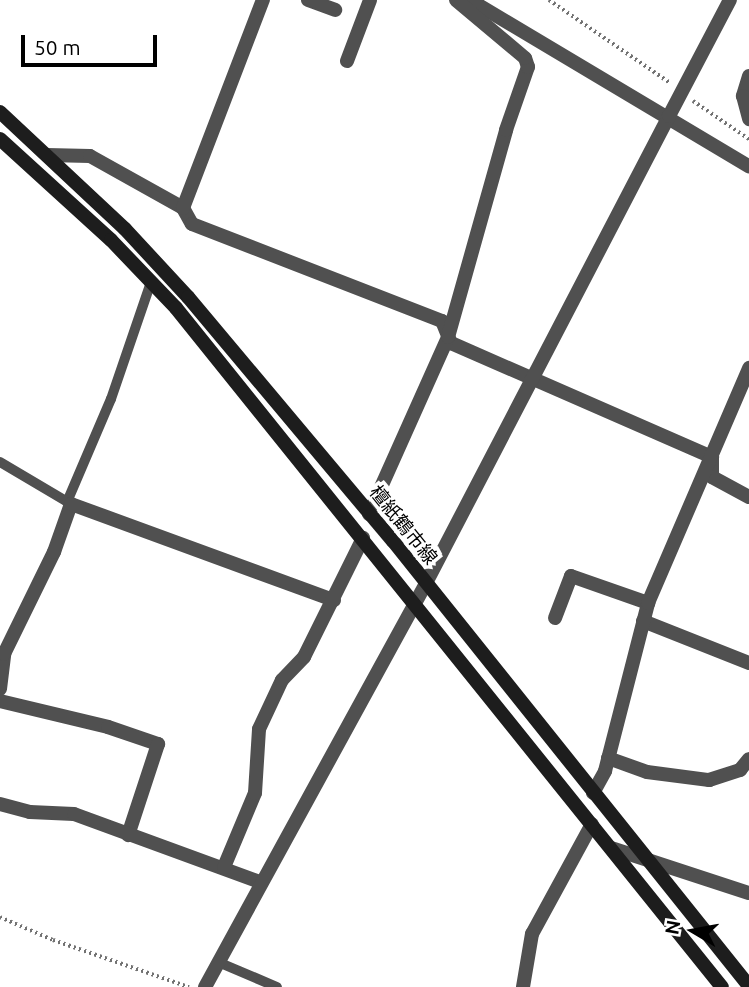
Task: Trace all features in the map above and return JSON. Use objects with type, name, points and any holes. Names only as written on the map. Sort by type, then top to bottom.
[{"type":"main road","name":"檀紙鶴市線","points":[[0,112],[47,155],[188,297],[426,583],[749,986]]},
{"type":"main road","name":"檀紙鶴市線","points":[[0,139],[111,240],[151,282],[363,538],[722,987]]},
{"type":"street","points":[[183,208],[263,0]]},
{"type":"street","points":[[308,0],[335,10]]},
{"type":"street","points":[[347,61],[370,0]]},
{"type":"street","points":[[369,514],[448,337],[506,130],[528,66],[525,58],[456,0]]},
{"type":"street","points":[[470,0],[749,166]]},
{"type":"street","points":[[205,987],[426,583],[730,0]]},
{"type":"street","points":[[749,76],[743,96],[749,119]]},
{"type":"street","points":[[47,155],[89,156],[183,208],[192,224],[442,321],[451,343],[712,457]]},
{"type":"street","points":[[593,793],[608,758],[648,603],[749,368]]},
{"type":"street","points":[[712,457],[712,477],[749,497]]},
{"type":"street","points":[[0,689],[3,649],[54,552],[69,503],[334,600]]},
{"type":"street","points":[[224,867],[256,793],[259,729],[282,680],[303,657],[363,538]]},
{"type":"street","points":[[555,618],[571,576],[648,603]]},
{"type":"street","points":[[643,621],[749,663]]},
{"type":"street","points":[[0,701],[108,726],[158,744],[128,835]]},
{"type":"street","points":[[608,758],[647,772],[709,780],[740,770],[749,759]]},
{"type":"street","points":[[0,804],[30,812],[74,814],[224,867],[260,883]]},
{"type":"street","points":[[523,987],[532,934],[592,824]]},
{"type":"street","points":[[611,848],[749,893]]},
{"type":"lane","points":[[0,462],[69,503],[111,399],[151,282]]},
{"type":"lane","points":[[218,962],[277,987]]},
{"type":"path","points":[[549,0],[676,87]]},
{"type":"path","points":[[686,95],[749,139]]},
{"type":"path","points":[[0,917],[53,940],[189,987]]}]
